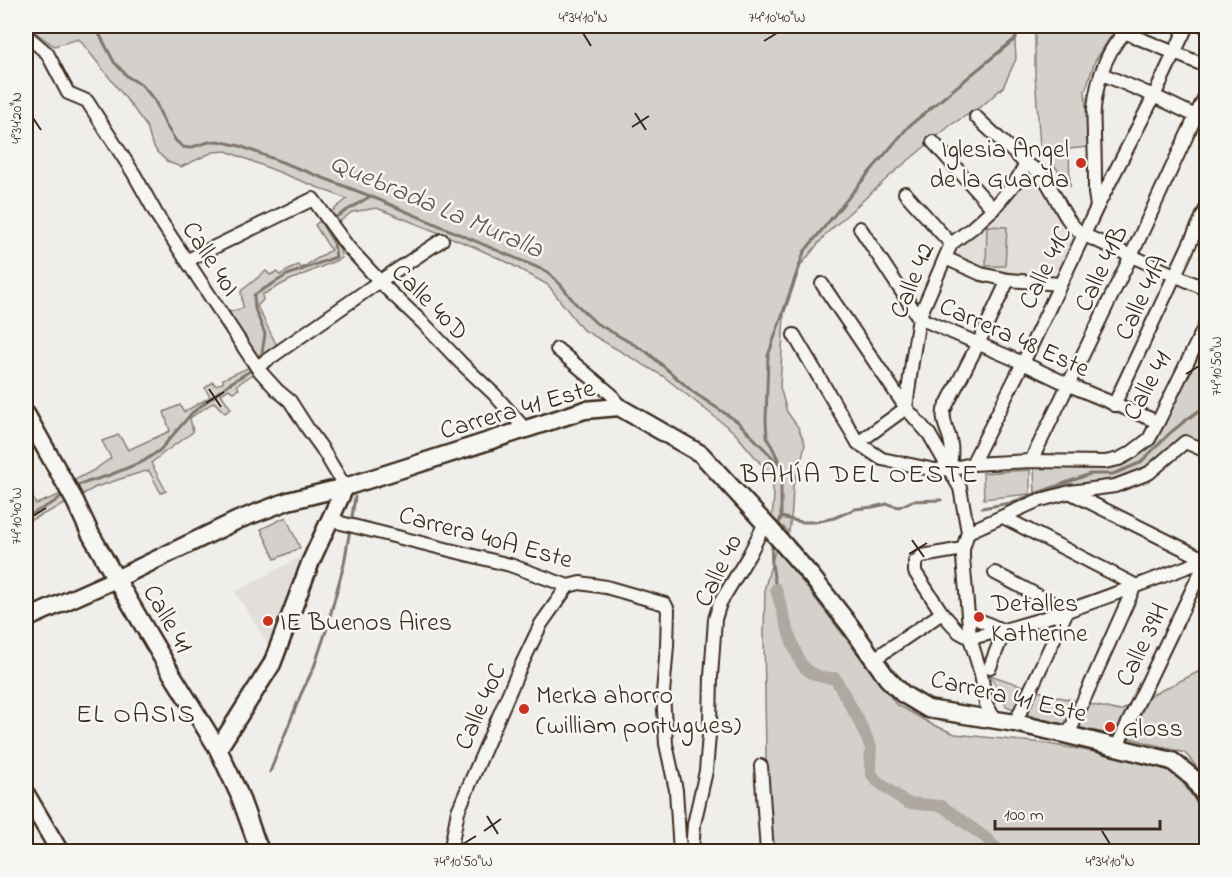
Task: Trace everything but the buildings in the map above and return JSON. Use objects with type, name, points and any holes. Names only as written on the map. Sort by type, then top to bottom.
[{"type":"street","name":"Calle 41C","points":[[972,464],[1187,26]]},
{"type":"street","points":[[1097,207],[1094,110],[1096,95],[1109,54],[1128,29],[1206,66]]},
{"type":"street","name":"Calle 40I","points":[[26,35],[47,53],[68,93],[87,101],[134,174],[158,217],[253,362],[277,390],[290,401],[345,487]]},
{"type":"street","points":[[1102,74],[1201,119]]},
{"type":"street","name":"Calle 41B","points":[[1031,461],[1201,119],[1206,94]]},
{"type":"street","points":[[976,117],[1026,164],[1042,175],[1067,220],[1076,230],[1206,289]]},
{"type":"street","points":[[933,142],[993,209]]},
{"type":"street","name":"Calle 42","points":[[906,408],[919,318],[951,244],[993,209],[1026,164]]},
{"type":"street","points":[[905,193],[951,244]]},
{"type":"street","name":"Calle 40D","points":[[188,260],[313,199],[333,227],[380,281],[494,394],[525,429]]},
{"type":"street","name":"Calle 41A","points":[[1114,405],[1206,209]]},
{"type":"street","name":"Carrera 48 Este","points":[[860,228],[919,318],[1158,423]]},
{"type":"street","points":[[253,362],[442,240]]},
{"type":"street","points":[[945,258],[981,274],[1008,280],[1060,284]]},
{"type":"street","points":[[949,469],[952,452],[943,420],[944,410],[1008,280]]},
{"type":"street","points":[[822,284],[906,408],[929,434],[960,488],[968,532],[963,549],[970,638],[981,674],[986,704],[995,720]]},
{"type":"street","name":"Calle 41","points":[[1031,461],[1105,462],[1119,459],[1149,439],[1206,324]]},
{"type":"street","points":[[794,335],[858,443],[882,459],[935,470],[972,464],[1031,461]]},
{"type":"street","points":[[557,349],[612,395],[619,407]]},
{"type":"street","name":"Carrera 41 Este","points":[[26,620],[238,520],[288,501],[345,487],[585,410],[619,407],[701,454],[812,577],[887,678],[903,694],[926,708],[1015,723],[1172,761],[1193,778],[1206,798]]},
{"type":"street","points":[[858,443],[906,408]]},
{"type":"street","name":"Calle 41","points":[[26,414],[116,579],[219,749],[261,852]]},
{"type":"street","points":[[968,532],[1037,501],[1070,492],[1116,486],[1149,473],[1185,442],[1206,451]]},
{"type":"street","points":[[219,749],[272,664],[311,561],[336,520],[345,487]]},
{"type":"street","points":[[1070,492],[1206,560]]},
{"type":"street","points":[[1003,518],[1135,585]]},
{"type":"street","name":"Carrera 40A Este","points":[[336,520],[510,565],[567,586],[580,583],[606,587],[665,604],[668,610],[663,693],[666,744],[676,790],[680,852]]},
{"type":"street","name":"Calle 40","points":[[692,852],[694,824],[706,771],[715,619],[720,603],[768,526]]},
{"type":"street","points":[[963,549],[922,556],[915,562],[915,572],[942,613],[959,632],[970,638],[1004,631],[1206,560]]},
{"type":"street","name":"Calle 39H","points":[[1117,747],[1206,560]]},
{"type":"street","points":[[995,573],[1067,610]]},
{"type":"street","points":[[1068,735],[1135,585]]},
{"type":"street","name":"Calle 40C","points":[[450,852],[458,811],[518,672],[542,624],[567,586]]},
{"type":"street","points":[[1015,723],[1067,610]]},
{"type":"street","points":[[874,659],[942,613]]},
{"type":"street","points":[[968,615],[1004,631]]},
{"type":"street","points":[[990,667],[1004,631]]},
{"type":"street","points":[[761,766],[767,852]]},
{"type":"street","points":[[26,794],[60,852]]},
{"type":"shaded area","points":[[27,26],[1014,26],[1016,59],[1003,87],[982,106],[952,124],[892,174],[826,234],[801,265],[784,314],[780,387],[787,412],[798,427],[805,444],[793,486],[789,532],[772,517],[774,496],[771,476],[734,432],[663,376],[582,329],[548,285],[472,246],[377,208],[352,212],[329,230],[339,247],[342,258],[262,295],[263,300],[257,306],[278,348],[257,362],[253,374],[237,385],[239,389],[233,392],[229,389],[221,394],[231,409],[225,413],[214,402],[190,418],[193,432],[151,463],[166,491],[161,493],[149,471],[142,472],[96,487],[26,522],[26,484],[36,504],[59,495],[69,483],[111,458],[102,441],[119,435],[128,450],[170,431],[164,412],[180,405],[184,412],[210,397],[205,388],[213,382],[215,385],[223,383],[223,379],[248,368],[254,358],[226,313],[243,308],[241,291],[266,271],[270,275],[276,272],[280,275],[298,265],[302,268],[331,250],[315,225],[347,199],[226,151],[213,152],[181,167],[168,162],[157,152],[147,127],[79,39],[54,46]]},
{"type":"shaded area","points":[[1035,26],[1121,26],[1116,28],[1095,61],[1085,91],[1089,147],[1069,149],[1070,186],[1040,147],[1035,74]]},
{"type":"shaded area","points":[[1029,175],[1035,176],[1072,241],[1065,261],[1055,272],[1033,276],[1011,276],[981,269],[951,258],[967,240],[992,219],[1023,179]]},
{"type":"shaded area","points":[[987,226],[1007,227],[1005,266],[986,266]]},
{"type":"shaded area","points":[[1206,341],[1206,436],[1116,481],[1035,496],[1034,465],[1098,467],[1151,443]]},
{"type":"shaded area","points":[[1030,470],[1030,494],[984,499],[983,473]]},
{"type":"shaded area","points":[[286,517],[300,548],[275,559],[261,529]]},
{"type":"shaded area","points":[[776,547],[896,704],[931,724],[955,734],[1042,743],[1125,757],[1176,773],[1206,816],[1206,851],[774,852],[767,808],[764,636],[765,587]]},
{"type":"shaded area","name":"IE Buenos Aires","points":[[310,552],[271,649],[235,592]]},
{"type":"shaded area","points":[[1206,668],[1206,778],[1185,753],[1126,737],[1044,721],[1006,706],[990,675],[1050,695],[1120,711]]},
{"type":"waterway","name":"Quebrada La Muralla","points":[[93,26],[114,62],[128,77],[142,85],[155,101],[165,124],[176,141],[183,147],[189,148],[218,141],[240,146],[370,196],[548,272],[596,323],[647,352],[693,392],[738,422],[781,466],[781,517],[777,530]]},
{"type":"waterway","points":[[780,463],[767,437],[768,356],[804,252],[909,126],[1016,38],[1018,26]]},
{"type":"waterway","points":[[331,220],[369,197]]},
{"type":"waterway","points":[[256,361],[262,353],[265,334],[255,309],[254,295],[287,275],[336,257],[334,243],[323,225],[326,223]]},
{"type":"waterway","points":[[73,488],[144,461],[160,450],[192,413],[253,367]]},
{"type":"waterway","points":[[982,508],[1010,503],[1090,474],[1113,474],[1140,463],[1170,433],[1206,406]]},
{"type":"waterway","points":[[26,517],[65,494]]},
{"type":"waterway","points":[[351,523],[355,497]]},
{"type":"waterway","points":[[781,517],[801,522],[815,522],[834,518],[855,509],[887,504],[899,507],[912,501],[941,500]]},
{"type":"waterway","points":[[270,772],[314,667],[326,631],[344,564],[350,529]]},
{"type":"waterway","name":"Quebrada La Muralla","points":[[773,542],[772,559],[776,589]]},
{"type":"waterway","points":[[776,589],[788,631],[801,663],[816,675],[835,678],[871,748],[870,765],[872,775],[877,781],[907,803],[942,806],[986,838],[1000,852]]},
{"type":"place","name":"Iglesia Angel de la Guarda","points":[[1081,163]]},
{"type":"place","name":"Detalles Katherine","points":[[979,617]]},
{"type":"place","name":"IE Buenos Aires","points":[[268,621]]},
{"type":"place","name":"Merka ahorro (william portugues)","points":[[524,709]]},
{"type":"place","name":"Gloss","points":[[1110,727]]},
{"type":"district","name":"BAHÍA DEL OESTE","points":[[860,473]]},
{"type":"district","name":"EL OASIS","points":[[136,713]]}]
